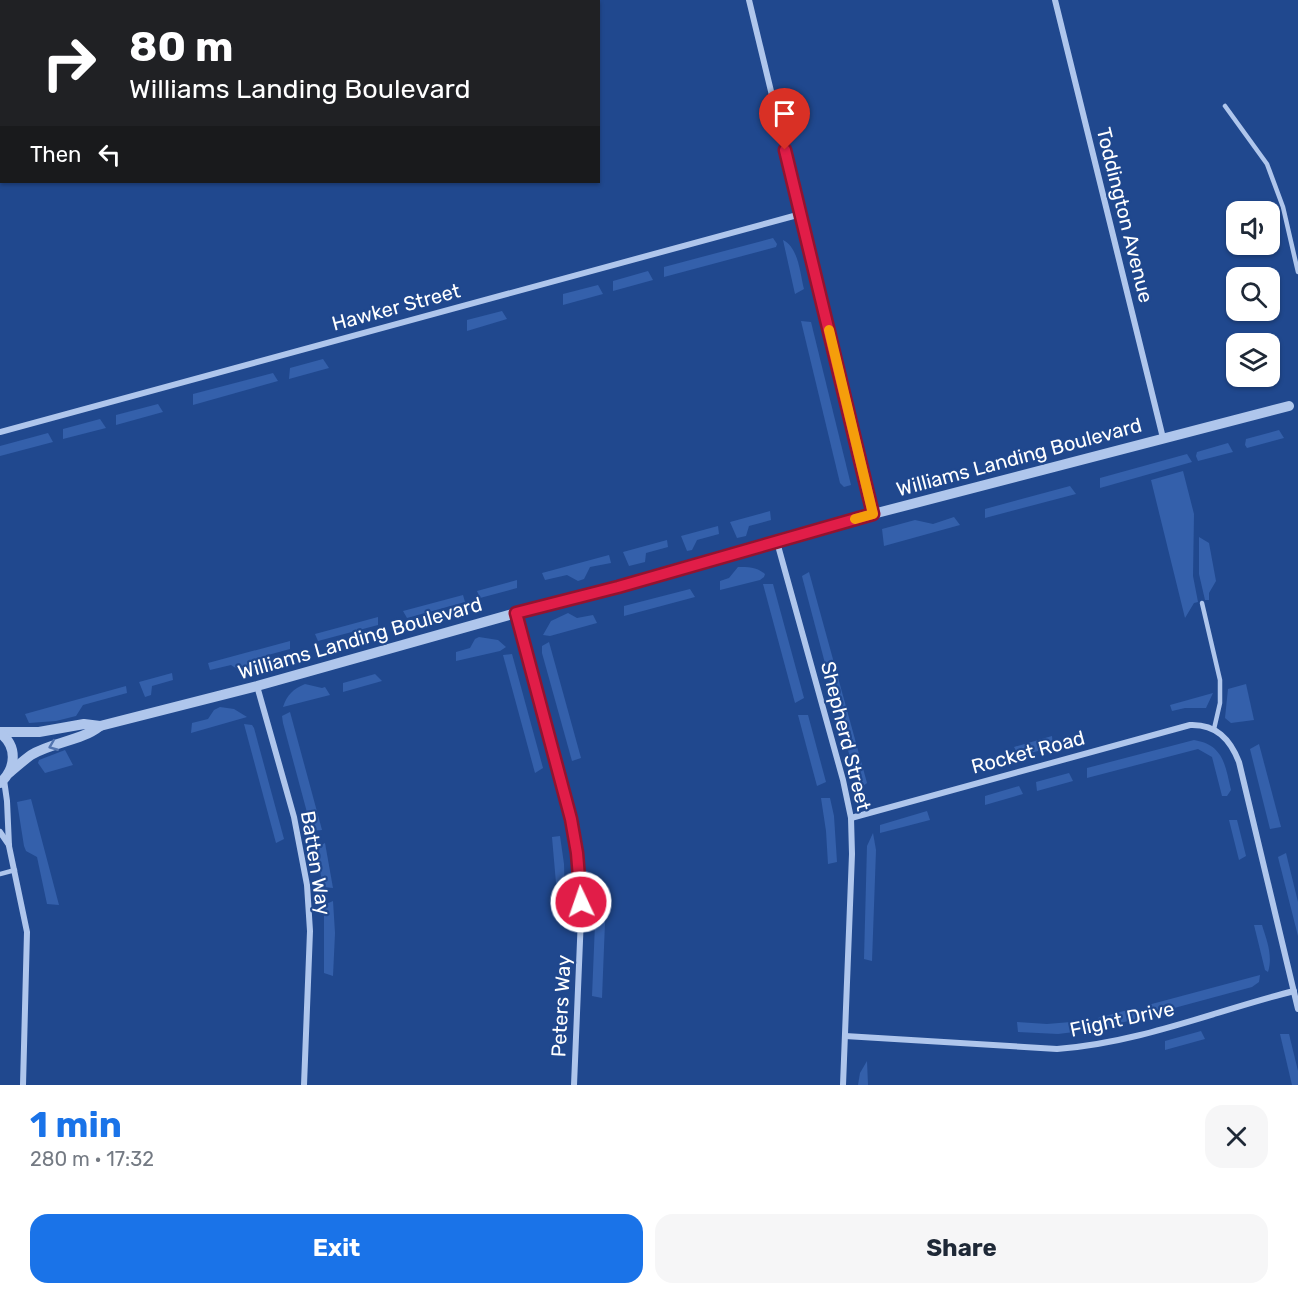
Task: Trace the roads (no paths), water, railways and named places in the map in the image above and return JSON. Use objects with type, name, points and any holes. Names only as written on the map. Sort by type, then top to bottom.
[{"type":"street","points":[[749,0],[873,514]]},
{"type":"street","name":"Toddington Avenue","points":[[1055,0],[1163,438]]},
{"type":"street","name":"Hawker Street","points":[[0,432],[801,214]]},
{"type":"street","name":"Williams Landing Boulevard","points":[[0,732],[39,732],[84,724],[100,726],[257,686],[516,613],[618,587],[873,514],[1289,406]]},
{"type":"street","name":"Shepherd Street","points":[[777,542],[843,780],[850,818],[852,854],[843,1085]]},
{"type":"street","name":"Peters Way","points":[[516,613],[571,819],[577,853],[581,917],[574,1085]]},
{"type":"street","name":"Batten Way","points":[[257,686],[294,817],[307,885],[310,931],[304,1085]]},
{"type":"street","name":"Rocket Road","points":[[850,818],[1190,725],[1214,729]]},
{"type":"street","name":"Williams Landing Boulevard","points":[[4,779],[32,755],[69,739],[90,734],[100,726]]},
{"type":"street","points":[[1214,729],[1228,741],[1239,762],[1298,1009]]},
{"type":"street","points":[[0,732],[8,741],[13,754],[4,779],[9,846],[16,870],[27,932],[23,1085]]},
{"type":"street","points":[[0,832],[9,846]]},
{"type":"street","name":"Flight Drive","points":[[844,1036],[1058,1049],[1092,1047],[1136,1037],[1294,991]]},
{"type":"lane","points":[[1225,106],[1267,164],[1282,207],[1298,272]]},
{"type":"lane","points":[[1202,603],[1220,680],[1220,703],[1214,729]]},
{"type":"lane","points":[[0,874],[16,870]]}]
